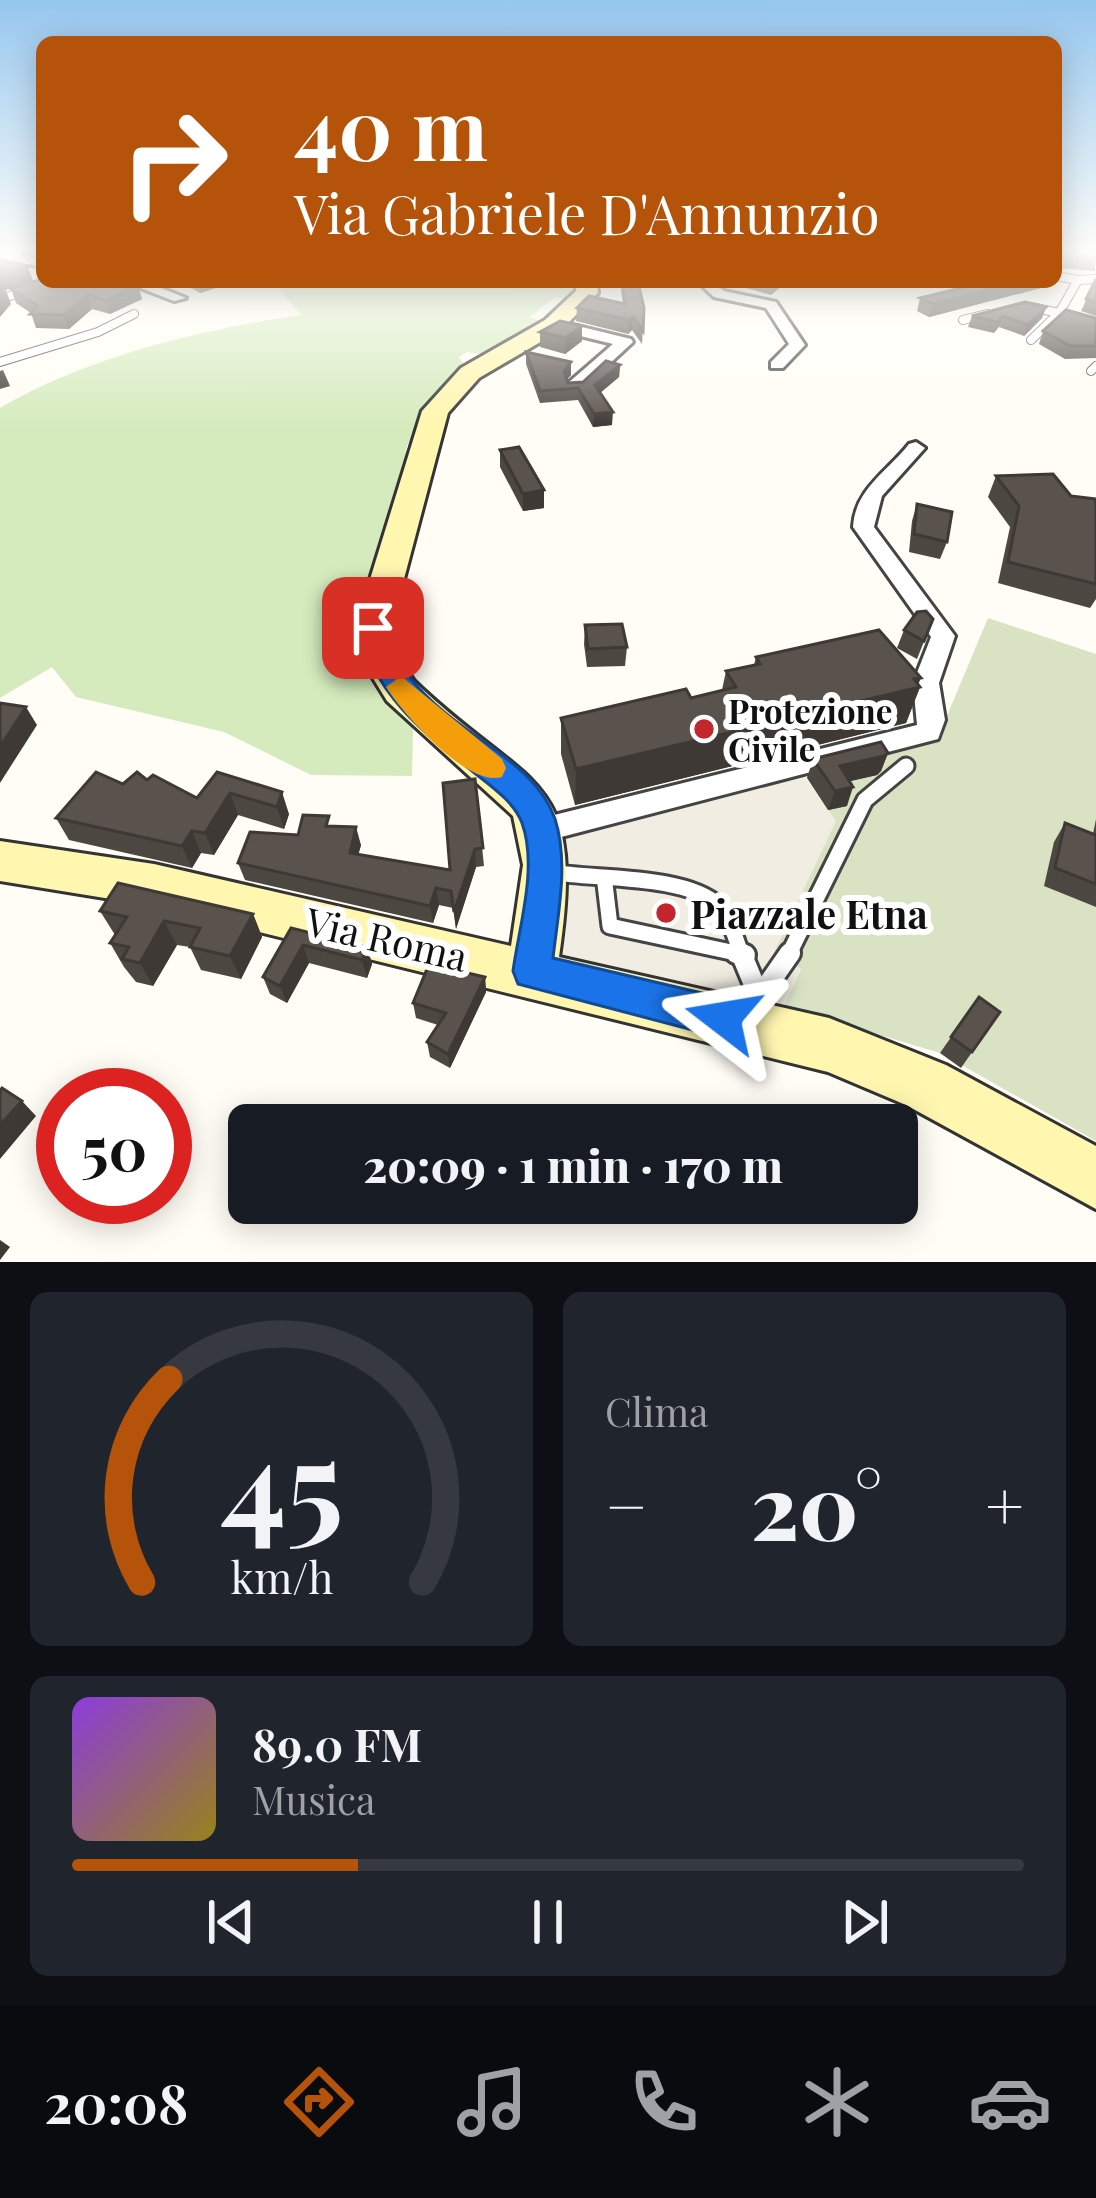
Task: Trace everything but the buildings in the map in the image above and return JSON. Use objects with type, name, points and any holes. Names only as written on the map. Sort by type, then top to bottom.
[{"type":"main road","points":[[532,971],[545,871],[542,830],[514,786],[434,725],[381,664],[373,628],[435,411],[470,373],[553,325],[569,310]]},
{"type":"main road","name":"Via Roma","points":[[0,861],[154,885],[532,971],[766,1013],[926,1085],[1096,1179]]},
{"type":"street","points":[[774,310],[797,345],[777,365]]},
{"type":"street","points":[[553,325],[625,343],[574,387]]},
{"type":"street","points":[[542,830],[922,736],[932,720],[926,683],[944,636],[863,527],[863,508],[916,448]]},
{"type":"lane","points":[[963,320],[1001,310]]},
{"type":"lane","points":[[1042,310],[1096,324]]},
{"type":"lane","points":[[1031,340],[1061,310]]},
{"type":"lane","points":[[0,362],[98,332],[134,314]]},
{"type":"lane","points":[[766,1013],[786,961],[865,800],[906,766]]},
{"type":"lane","points":[[545,871],[605,884],[631,879],[710,898],[727,914],[766,1013]]},
{"type":"lane","points":[[605,884],[610,926],[745,956]]},
{"type":"green space","points":[[297,310],[539,310],[529,317],[544,322],[488,355],[467,352],[459,357],[466,368],[422,412],[406,448],[403,485],[361,606],[353,647],[413,729],[412,776],[311,775],[224,732],[76,697],[52,667],[0,698],[0,408],[107,360],[225,328],[302,315]]},
{"type":"green space","points":[[988,618],[1096,654],[1096,1141],[940,1053],[783,1006],[801,969],[773,954],[835,821],[805,774],[936,742]]},
{"type":"shaded area","name":"Piazzale Etna","points":[[793,760],[836,821],[773,954],[801,969],[773,1030],[532,971],[542,830]]},
{"type":"slow traffic","points":[[401,687],[459,748],[490,768]]},
{"type":"place","name":"Protezione Civile","points":[[704,729]]},
{"type":"place","name":"Piazzale Etna","points":[[666,913]]},
{"type":"route","points":[[373,628],[381,664],[459,748],[514,786],[538,820],[546,854],[532,971],[723,1018]]}]
